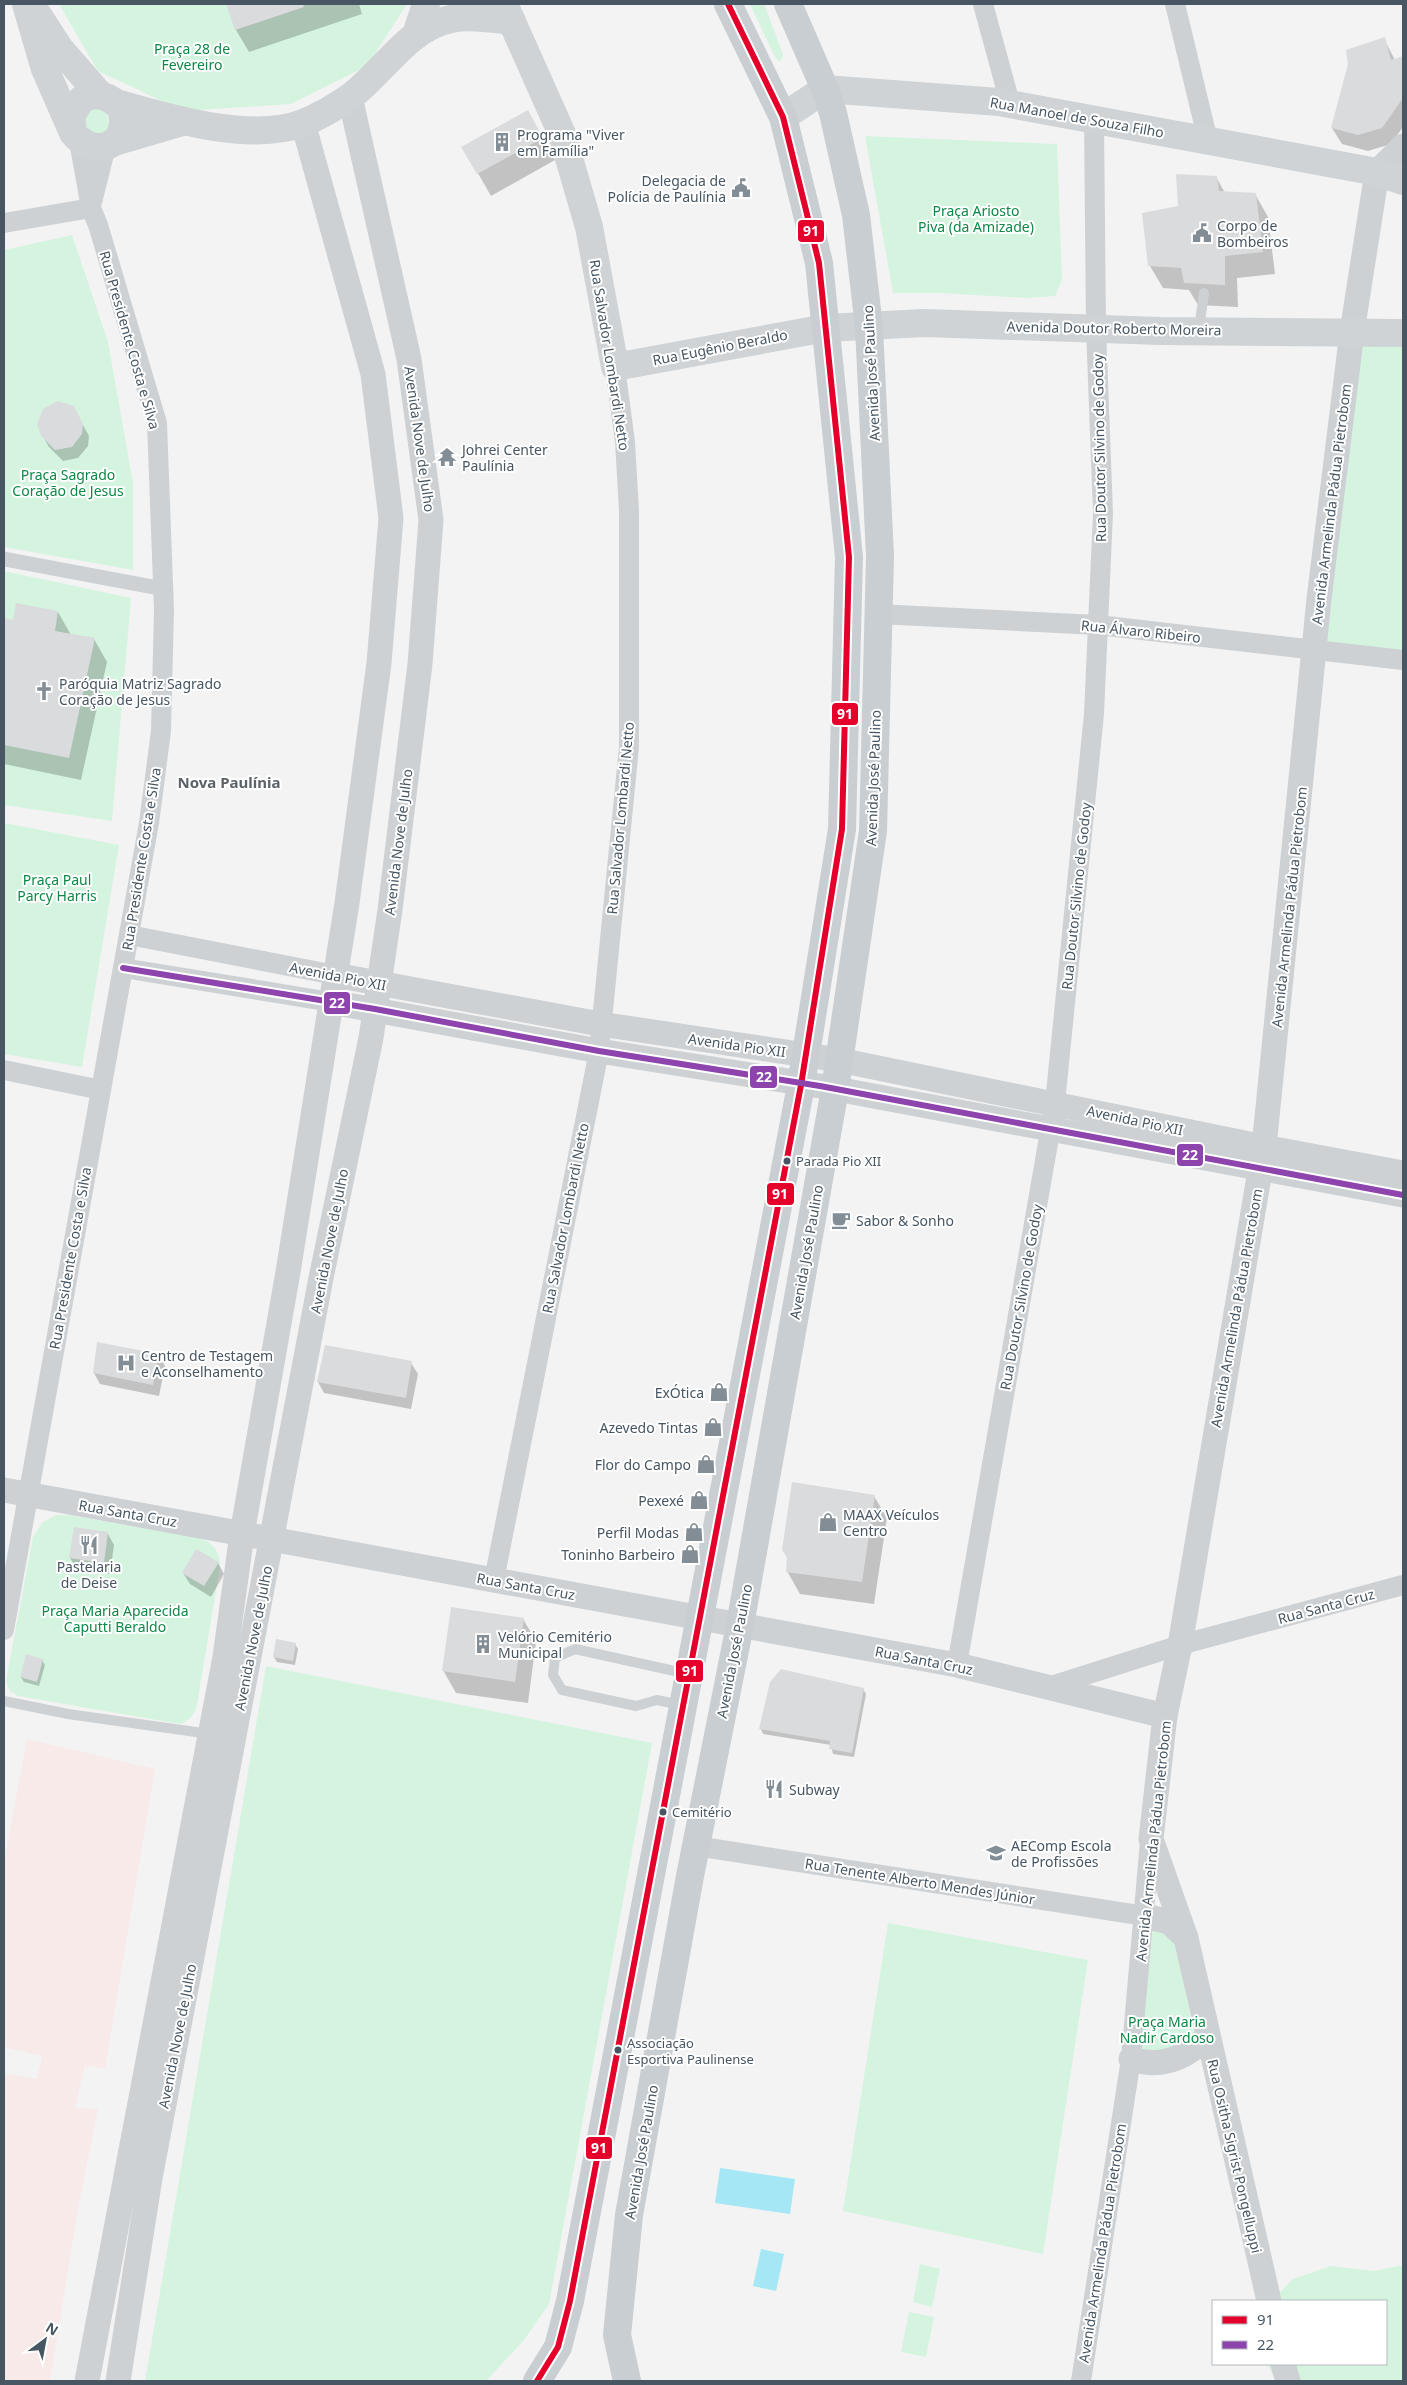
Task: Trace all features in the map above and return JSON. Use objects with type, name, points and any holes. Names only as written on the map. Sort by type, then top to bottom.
[{"type":"main road","points":[[28,4],[60,49],[108,99],[121,109],[124,123],[122,130],[110,144]]},
{"type":"main road","points":[[28,4],[45,69],[76,137],[88,146],[97,148],[182,122]]},
{"type":"main road","points":[[416,35],[426,4]]},
{"type":"main road","points":[[537,2381],[558,2347],[570,2301],[801,1084],[840,846],[843,800],[849,557],[819,263],[783,117],[728,4]]},
{"type":"main road","name":"Avenida José Paulino","points":[[627,2381],[618,2335],[629,2215],[696,1846],[740,1625],[835,1089],[873,831],[880,556],[869,327],[856,214],[825,88],[788,4]]},
{"type":"main road","points":[[76,137],[71,115],[75,106],[82,99],[108,99],[182,122],[245,129],[275,129],[303,123],[350,97],[416,35],[450,19],[508,12]]},
{"type":"main road","name":"Rua Salvador Lombardi Netto","points":[[508,12],[562,134],[589,227],[615,367]]},
{"type":"main road","points":[[783,117],[825,88]]},
{"type":"main road","name":"Rua Manoel de Souza Filho","points":[[825,88],[1010,103],[1377,172]]},
{"type":"main road","points":[[1377,172],[1403,181]]},
{"type":"main road","name":"Avenida Doutor Roberto Moreira","points":[[826,328],[925,324],[1198,331],[1403,333]]},
{"type":"main road","name":"Rua Eugênio Beraldo","points":[[615,367],[826,328]]},
{"type":"street","points":[[983,4],[1010,103]]},
{"type":"street","points":[[1175,4],[1208,141]]},
{"type":"street","name":"Avenida Nove de Julho","points":[[118,2381],[150,2178],[271,1540],[375,1008],[390,910],[420,664],[431,520],[409,359],[350,97]]},
{"type":"street","name":"Rua Doutor Silvino de Godoy","points":[[957,1665],[1055,1104],[1094,714],[1103,513],[1096,328],[1094,119]]},
{"type":"street","name":"Avenida Nove de Julho","points":[[87,2381],[225,1657],[242,1534],[288,1272],[347,903],[379,663],[391,518],[373,374],[303,123]]},
{"type":"street","name":"Rua Presidente Costa e Silva","points":[[4,1630],[16,1492],[101,1090],[149,823],[161,731],[164,589],[157,423],[98,225],[90,208],[76,137]]},
{"type":"street","points":[[4,222],[90,208],[110,144]]},
{"type":"street","points":[[1377,172],[1403,146]]},
{"type":"street","name":"Avenida Armelinda Pádua Pietrobom","points":[[1081,2381],[1131,2059],[1145,1916],[1150,1839],[1166,1716],[1180,1646],[1262,1157],[1314,651],[1352,332],[1377,172]]},
{"type":"street","name":"Rua Salvador Lombardi Netto","points":[[494,1580],[599,1051],[600,1024],[629,747],[629,511],[625,442],[615,367]]},
{"type":"street","points":[[4,559],[164,589]]},
{"type":"street","name":"Rua Álvaro Ribeiro","points":[[878,614],[1098,625],[1403,660]]},
{"type":"street","name":"Avenida Pio XII","points":[[129,935],[600,1024],[840,1060],[1055,1104],[1403,1195]]},
{"type":"street","name":"Avenida Pio XII","points":[[123,968],[375,1008],[599,1051],[835,1089],[1050,1130],[1403,1173]]},
{"type":"street","points":[[719,1070],[723,1043]]},
{"type":"street","points":[[4,1070],[101,1090]]},
{"type":"street","name":"Rua Santa Cruz","points":[[16,1492],[957,1665],[1166,1716]]},
{"type":"street","name":"Rua Santa Cruz","points":[[1048,1687],[1180,1646],[1403,1586]]},
{"type":"street","name":"Rua Ositha Sigrist Pongelluppi","points":[[1150,1839],[1186,1938],[1207,2037],[1269,2300]]},
{"type":"street","name":"Rua Tenente Alberto Mendes Júnior","points":[[696,1846],[1145,1916]]},
{"type":"street","points":[[1145,1916],[1169,1922],[1186,1938]]},
{"type":"street","points":[[1131,2059],[1149,2063],[1172,2062],[1188,2054],[1207,2037]]},
{"type":"street","points":[[151,2041],[175,2045]]},
{"type":"street","points":[[126,2174],[150,2178]]},
{"type":"street","points":[[1284,2365],[1288,2381]]},
{"type":"lane","points":[[1198,331],[1204,293]]},
{"type":"lane","points":[[683,1706],[657,1700],[636,1706],[562,1690],[553,1676],[556,1658],[575,1650],[689,1674]]},
{"type":"lane","points":[[4,1701],[68,1714],[210,1734]]},
{"type":"shaded area","points":[[27,1739],[155,1769],[105,2069],[85,2065],[75,2108],[98,2109],[79,2203],[50,2381],[18,2381],[4,2378],[4,2073],[37,2079],[42,2056],[4,2047],[4,1862]]},
{"type":"green space","name":"Praça 28 de Fevereiro","points":[[59,4],[407,4],[367,66],[291,104],[183,111],[98,71]]},
{"type":"green space","points":[[750,4],[764,4],[783,54],[781,61],[778,61],[774,55]]},
{"type":"green space","points":[[98,107],[107,114],[111,130],[94,143],[77,115]]},
{"type":"green space","name":"Praça Ariosto Piva (da Amizade)","points":[[865,136],[1057,144],[1062,280],[1055,296],[1028,298],[939,293],[893,293]]},
{"type":"green space","name":"Praça Sagrado Coração de Jesus","points":[[72,235],[108,342],[133,483],[133,570],[4,547],[4,250]]},
{"type":"green space","points":[[1352,332],[1403,333],[1403,661],[1314,650]]},
{"type":"green space","points":[[4,571],[131,598],[112,821],[4,805]]},
{"type":"green space","name":"Praça Paul Parcy Harris","points":[[4,823],[119,845],[82,1067],[4,1054]]},
{"type":"green space","name":"Praça Maria Aparecida Caputti Beraldo","points":[[56,1515],[68,1515],[199,1538],[215,1548],[219,1556],[220,1566],[197,1704],[195,1711],[187,1721],[180,1724],[18,1696],[10,1691],[6,1681],[33,1537],[43,1522]]},
{"type":"green space","points":[[266,1666],[652,1743],[549,2304],[524,2340],[486,2381],[145,2381]]},
{"type":"green space","points":[[888,1923],[1088,1960],[1043,2254],[843,2211]]},
{"type":"green space","name":"Praça Maria Nadir Cardoso","points":[[1152,1924],[1175,1939],[1195,2040],[1187,2046],[1138,2054]]},
{"type":"green space","points":[[920,2264],[940,2269],[932,2307],[913,2302]]},
{"type":"green space","points":[[1403,2265],[1403,2381],[1276,2381],[1268,2365],[1387,2365],[1387,2300],[1272,2300],[1293,2279],[1331,2266],[1374,2271]]},
{"type":"green space","points":[[909,2312],[934,2317],[926,2357],[901,2352]]},
{"type":"water","points":[[720,2168],[795,2179],[790,2214],[715,2203]]},
{"type":"water","points":[[761,2249],[784,2254],[776,2291],[753,2286]]},
{"type":"building","points":[[226,4],[303,4],[304,7],[235,30]]},
{"type":"building","points":[[1385,37],[1391,60],[1403,56],[1403,98],[1382,128],[1358,135],[1331,128],[1348,64],[1346,50]]},
{"type":"building","name":"Programa \"Viver em Família\"","points":[[528,110],[543,138],[477,174],[461,147]]},
{"type":"building","name":"Corpo de Bombeiros","points":[[1176,174],[1217,176],[1219,191],[1256,193],[1263,252],[1225,256],[1225,285],[1184,283],[1181,268],[1148,266],[1142,213],[1178,206]]},
{"type":"building","points":[[58,401],[74,406],[83,424],[82,434],[72,447],[55,450],[41,436],[37,424],[43,409]]},
{"type":"building","name":"Paróquia Matriz Sagrado Coração de Jesus","points":[[16,603],[58,611],[55,631],[95,638],[69,758],[4,745],[4,618],[13,620]]},
{"type":"building","name":"Centro de Testagem e Aconselhamento","points":[[97,1342],[159,1354],[153,1385],[93,1373]]},
{"type":"building","points":[[325,1345],[412,1361],[406,1398],[317,1382]]},
{"type":"building","name":"MAAX Veículos Centro","points":[[792,1482],[875,1495],[862,1582],[786,1572],[787,1557],[782,1550]]},
{"type":"building","name":"Pastelaria de Deise","points":[[74,1527],[108,1532],[104,1563],[69,1558]]},
{"type":"building","points":[[196,1549],[219,1562],[204,1586],[182,1573]]},
{"type":"building","name":"Velório Cemitério Municipal","points":[[451,1607],[524,1618],[515,1682],[442,1671]]},
{"type":"building","points":[[276,1639],[296,1643],[293,1661],[273,1657]]},
{"type":"building","points":[[26,1654],[43,1659],[37,1682],[20,1677]]},
{"type":"building","points":[[781,1669],[864,1688],[852,1753],[829,1749],[830,1741],[759,1729],[770,1682]]},
{"type":"transit line","name":"91","points":[[537,2381],[558,2347],[570,2301],[801,1085],[842,829],[849,557],[819,263],[783,117],[728,4]]},
{"type":"transit line","name":"22","points":[[123,968],[375,1009],[599,1051],[820,1086],[1403,1195]]},
{"type":"place","name":"Programa \"Viver em Família\"","points":[[502,142]]},
{"type":"place","name":"Delegacia de Polícia de Paulínia","points":[[741,188]]},
{"type":"place","name":"Corpo de Bombeiros","points":[[1202,233]]},
{"type":"place","name":"Johrei Center Paulínia","points":[[447,457]]},
{"type":"place","name":"Paróquia Matriz Sagrado Coração de Jesus","points":[[44,691]]},
{"type":"place","name":"Parada Pio XII","points":[[787,1161]]},
{"type":"place","name":"Sabor & Sonho","points":[[841,1220]]},
{"type":"place","name":"Centro de Testagem e Aconselhamento","points":[[126,1363]]},
{"type":"place","name":"ExÓtica","points":[[719,1392]]},
{"type":"place","name":"Azevedo Tintas","points":[[713,1427]]},
{"type":"place","name":"Flor do Campo","points":[[706,1464]]},
{"type":"place","name":"Pexexé","points":[[699,1500]]},
{"type":"place","name":"MAAX Veículos Centro","points":[[828,1522]]},
{"type":"place","name":"Perfil Modas","points":[[694,1532]]},
{"type":"place","name":"Pastelaria de Deise","points":[[89,1545]]},
{"type":"place","name":"Toninho Barbeiro","points":[[690,1554]]},
{"type":"place","name":"Velório Cemitério Municipal","points":[[483,1644]]},
{"type":"place","name":"Subway","points":[[774,1789]]},
{"type":"place","name":"Cemitério","points":[[663,1812]]},
{"type":"place","name":"AEComp Escola de Profissões","points":[[996,1853]]},
{"type":"place","name":"Associação Esportiva Paulinense","points":[[618,2050]]},
{"type":"district","name":"Nova Paulínia","points":[[229,782]]}]
